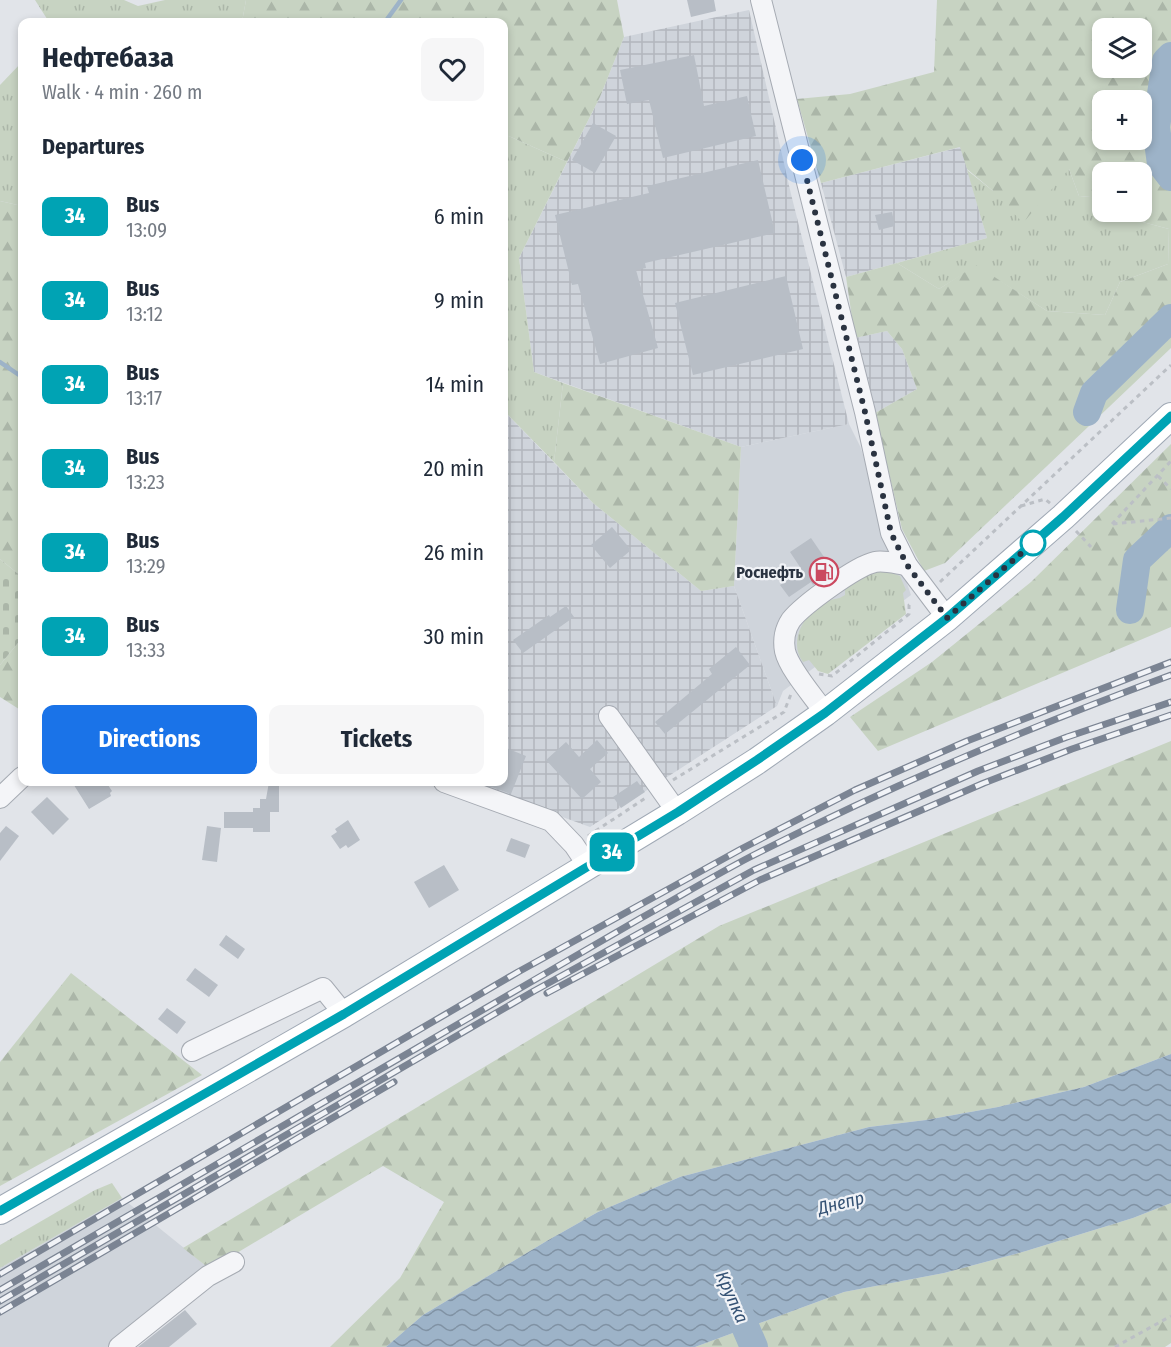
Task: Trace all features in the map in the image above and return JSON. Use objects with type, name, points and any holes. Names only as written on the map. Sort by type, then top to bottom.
[{"type":"main road","points":[[3,1210],[344,1014],[678,812],[757,760],[825,713],[947,618],[1063,517],[1171,416]]},
{"type":"street","points":[[761,0],[865,412],[891,533],[907,565],[947,618]]},
{"type":"street","points":[[825,713],[798,676],[785,652],[784,637],[790,622],[800,610],[854,572],[876,561],[907,565]]},
{"type":"street","points":[[609,716],[678,812]]},
{"type":"street","points":[[0,798],[18,781]]},
{"type":"street","points":[[455,786],[551,821],[574,845],[588,866]]},
{"type":"street","points":[[192,1051],[323,988],[344,1014]]},
{"type":"street","points":[[119,1347],[208,1276],[234,1262]]},
{"type":"path","points":[[574,845],[661,787],[784,711],[798,676],[810,667],[820,675],[832,676],[909,614],[909,605],[949,574],[1171,365]]},
{"type":"path","points":[[1171,461],[1112,524],[1171,519]]},
{"type":"path","points":[[1158,476],[1171,489]]},
{"type":"path","points":[[1115,1347],[1171,1316]]},
{"type":"shaded area","points":[[749,10],[791,194],[849,424],[741,447],[534,372],[519,258],[600,97],[624,37]]},
{"type":"shaded area","points":[[961,147],[987,238],[846,277],[821,183]]},
{"type":"shaded area","points":[[887,331],[902,349],[917,389],[875,413],[855,338]]},
{"type":"shaded area","points":[[508,415],[593,503],[701,591],[734,586],[777,706],[590,827],[477,786],[508,786]]},
{"type":"shaded area","points":[[849,424],[860,446],[911,595],[783,691],[777,706],[734,586],[741,447]]},
{"type":"shaded area","points":[[122,1198],[210,1269],[108,1347],[0,1347],[0,1268]]},
{"type":"green space","points":[[35,0],[124,0],[138,6],[165,0],[246,0],[243,18],[46,18]]},
{"type":"green space","points":[[246,0],[617,0],[624,37],[600,97],[567,162],[508,136],[508,18],[243,18]]},
{"type":"green space","points":[[937,0],[1171,0],[1171,348],[945,563],[924,571],[902,529],[875,413],[917,389],[902,349],[887,331],[855,338],[846,277],[897,263],[939,289],[976,265],[1047,311],[1105,315],[1120,282],[1168,264],[1169,229],[1143,222],[1152,222],[1152,162],[1092,162],[1092,197],[1079,196],[1069,169],[1023,223],[993,191],[967,169],[960,147],[821,183],[797,99],[850,94],[934,72]]},
{"type":"green space","points":[[18,66],[18,205],[0,201],[0,85]]},
{"type":"green space","points":[[508,136],[567,162],[519,258],[534,372],[563,383],[554,462],[508,415]]},
{"type":"green space","points":[[1069,169],[1079,196],[1092,197],[1092,222],[1143,222],[1169,229],[1168,264],[1120,282],[1105,315],[1047,311],[976,266],[939,289],[897,263],[987,238],[967,170],[993,191]]},
{"type":"green space","points":[[0,201],[18,205],[18,574],[0,559]]},
{"type":"green space","points":[[563,383],[741,447],[734,586],[701,591],[593,503],[554,462]]},
{"type":"green space","points":[[1171,444],[1171,627],[878,751],[850,717],[932,662],[1031,582]]},
{"type":"green space","points":[[0,559],[18,574],[18,643],[0,665]]},
{"type":"green space","points":[[887,571],[900,576],[906,590],[903,593],[906,614],[828,674],[818,671],[809,660],[803,662],[797,644],[798,635],[806,618],[820,605],[845,595],[845,588],[873,572]]},
{"type":"green space","points":[[18,643],[18,708],[0,697],[0,665]]},
{"type":"green space","points":[[1171,741],[1171,1054],[1084,1087],[998,1107],[926,1120],[869,1127],[680,1177],[598,1212],[545,1242],[423,1315],[386,1347],[330,1347],[400,1278],[444,1202],[383,1166],[210,1269],[183,1248],[719,926]]},
{"type":"green space","points":[[71,973],[202,1075],[0,1186],[0,1062]]},
{"type":"green space","points":[[112,1183],[122,1198],[0,1268],[0,1245],[95,1190]]},
{"type":"green space","points":[[1171,1203],[1171,1343],[1165,1347],[695,1347],[844,1292],[944,1273],[1026,1251],[1133,1218]]},
{"type":"water","name":"Днепр","points":[[1171,1054],[1171,1203],[1133,1218],[944,1273],[844,1292],[695,1347],[386,1347],[423,1315],[545,1242],[598,1212],[680,1177],[869,1127],[926,1120],[998,1107],[1084,1087]]},
{"type":"building","points":[[687,0],[714,0],[716,11],[691,17]]},
{"type":"building","points":[[694,55],[704,106],[747,96],[756,136],[663,158],[649,100],[627,104],[620,70]]},
{"type":"building","points":[[593,123],[616,136],[595,173],[572,160]]},
{"type":"building","points":[[758,160],[775,233],[645,263],[646,268],[636,270],[658,348],[600,364],[578,284],[572,285],[555,215],[649,193],[647,186]]},
{"type":"building","points":[[892,212],[895,226],[879,230],[875,215]]},
{"type":"building","points":[[786,276],[803,349],[693,375],[675,303]]},
{"type":"building","points":[[612,527],[631,550],[610,568],[591,545]]},
{"type":"building","points":[[811,538],[833,570],[813,585],[811,582],[789,597],[780,585],[802,570],[790,552]]},
{"type":"building","points":[[566,606],[574,617],[523,653],[513,640]]},
{"type":"building","points":[[736,647],[750,665],[665,734],[655,722],[712,674],[709,669]]},
{"type":"building","points":[[597,740],[608,753],[590,769],[601,782],[582,799],[546,760],[566,742],[579,757]]},
{"type":"building","points":[[508,749],[526,756],[511,794],[489,786],[508,786]]},
{"type":"building","points":[[637,781],[645,792],[621,808],[613,797]]},
{"type":"building","points":[[75,786],[109,786],[112,791],[111,796],[89,809]]},
{"type":"building","points":[[268,786],[279,786],[279,812],[270,812],[270,832],[253,832],[253,828],[224,828],[224,812],[253,812],[253,808],[260,808],[260,799],[266,799]]},
{"type":"building","points":[[47,797],[69,819],[53,835],[31,812]]},
{"type":"building","points":[[348,820],[360,840],[348,848],[346,845],[340,849],[331,836],[337,832],[335,829]]},
{"type":"building","points":[[6,826],[19,836],[0,861],[0,833]]},
{"type":"building","points":[[207,826],[221,828],[217,862],[202,860]]},
{"type":"building","points":[[511,838],[530,845],[525,858],[506,851]]},
{"type":"building","points":[[444,865],[459,890],[429,908],[414,882]]},
{"type":"building","points":[[226,935],[245,949],[238,959],[219,945]]},
{"type":"building","points":[[195,968],[218,985],[209,997],[186,980]]},
{"type":"building","points":[[167,1008],[186,1022],[177,1034],[158,1019]]},
{"type":"building","points":[[185,1310],[197,1324],[169,1347],[138,1347]]},
{"type":"waterway","points":[[388,18],[401,0]]},
{"type":"waterway","points":[[1171,56],[1166,61],[1156,127],[1161,164],[1171,177]]},
{"type":"waterway","points":[[1087,412],[1094,393],[1171,318]]},
{"type":"waterway","points":[[0,362],[18,374]]},
{"type":"waterway","points":[[1130,610],[1137,560],[1171,528]]},
{"type":"waterway","name":"Крупка","points":[[731,1294],[754,1347]]},
{"type":"railway","points":[[0,1274],[518,972],[743,848],[855,790],[967,741],[1171,662]]},
{"type":"railway","points":[[0,1290],[748,858],[852,807],[957,760],[1171,675]]},
{"type":"railway","points":[[0,1301],[534,991],[754,870],[978,771],[1067,737],[1171,702]]},
{"type":"railway","points":[[547,993],[760,880],[984,783],[1072,749],[1171,715]]},
{"type":"railway","points":[[0,1312],[394,1082]]},
{"type":"bus line","name":"34","points":[[0,1211],[344,1014],[678,812],[757,760],[825,713],[947,618],[1063,517],[1171,416]]},
{"type":"place","name":"Роснефть","points":[[824,572]]},
{"type":"route","points":[[802,160],[865,412],[891,533],[907,565],[947,618],[1033,543]]}]
